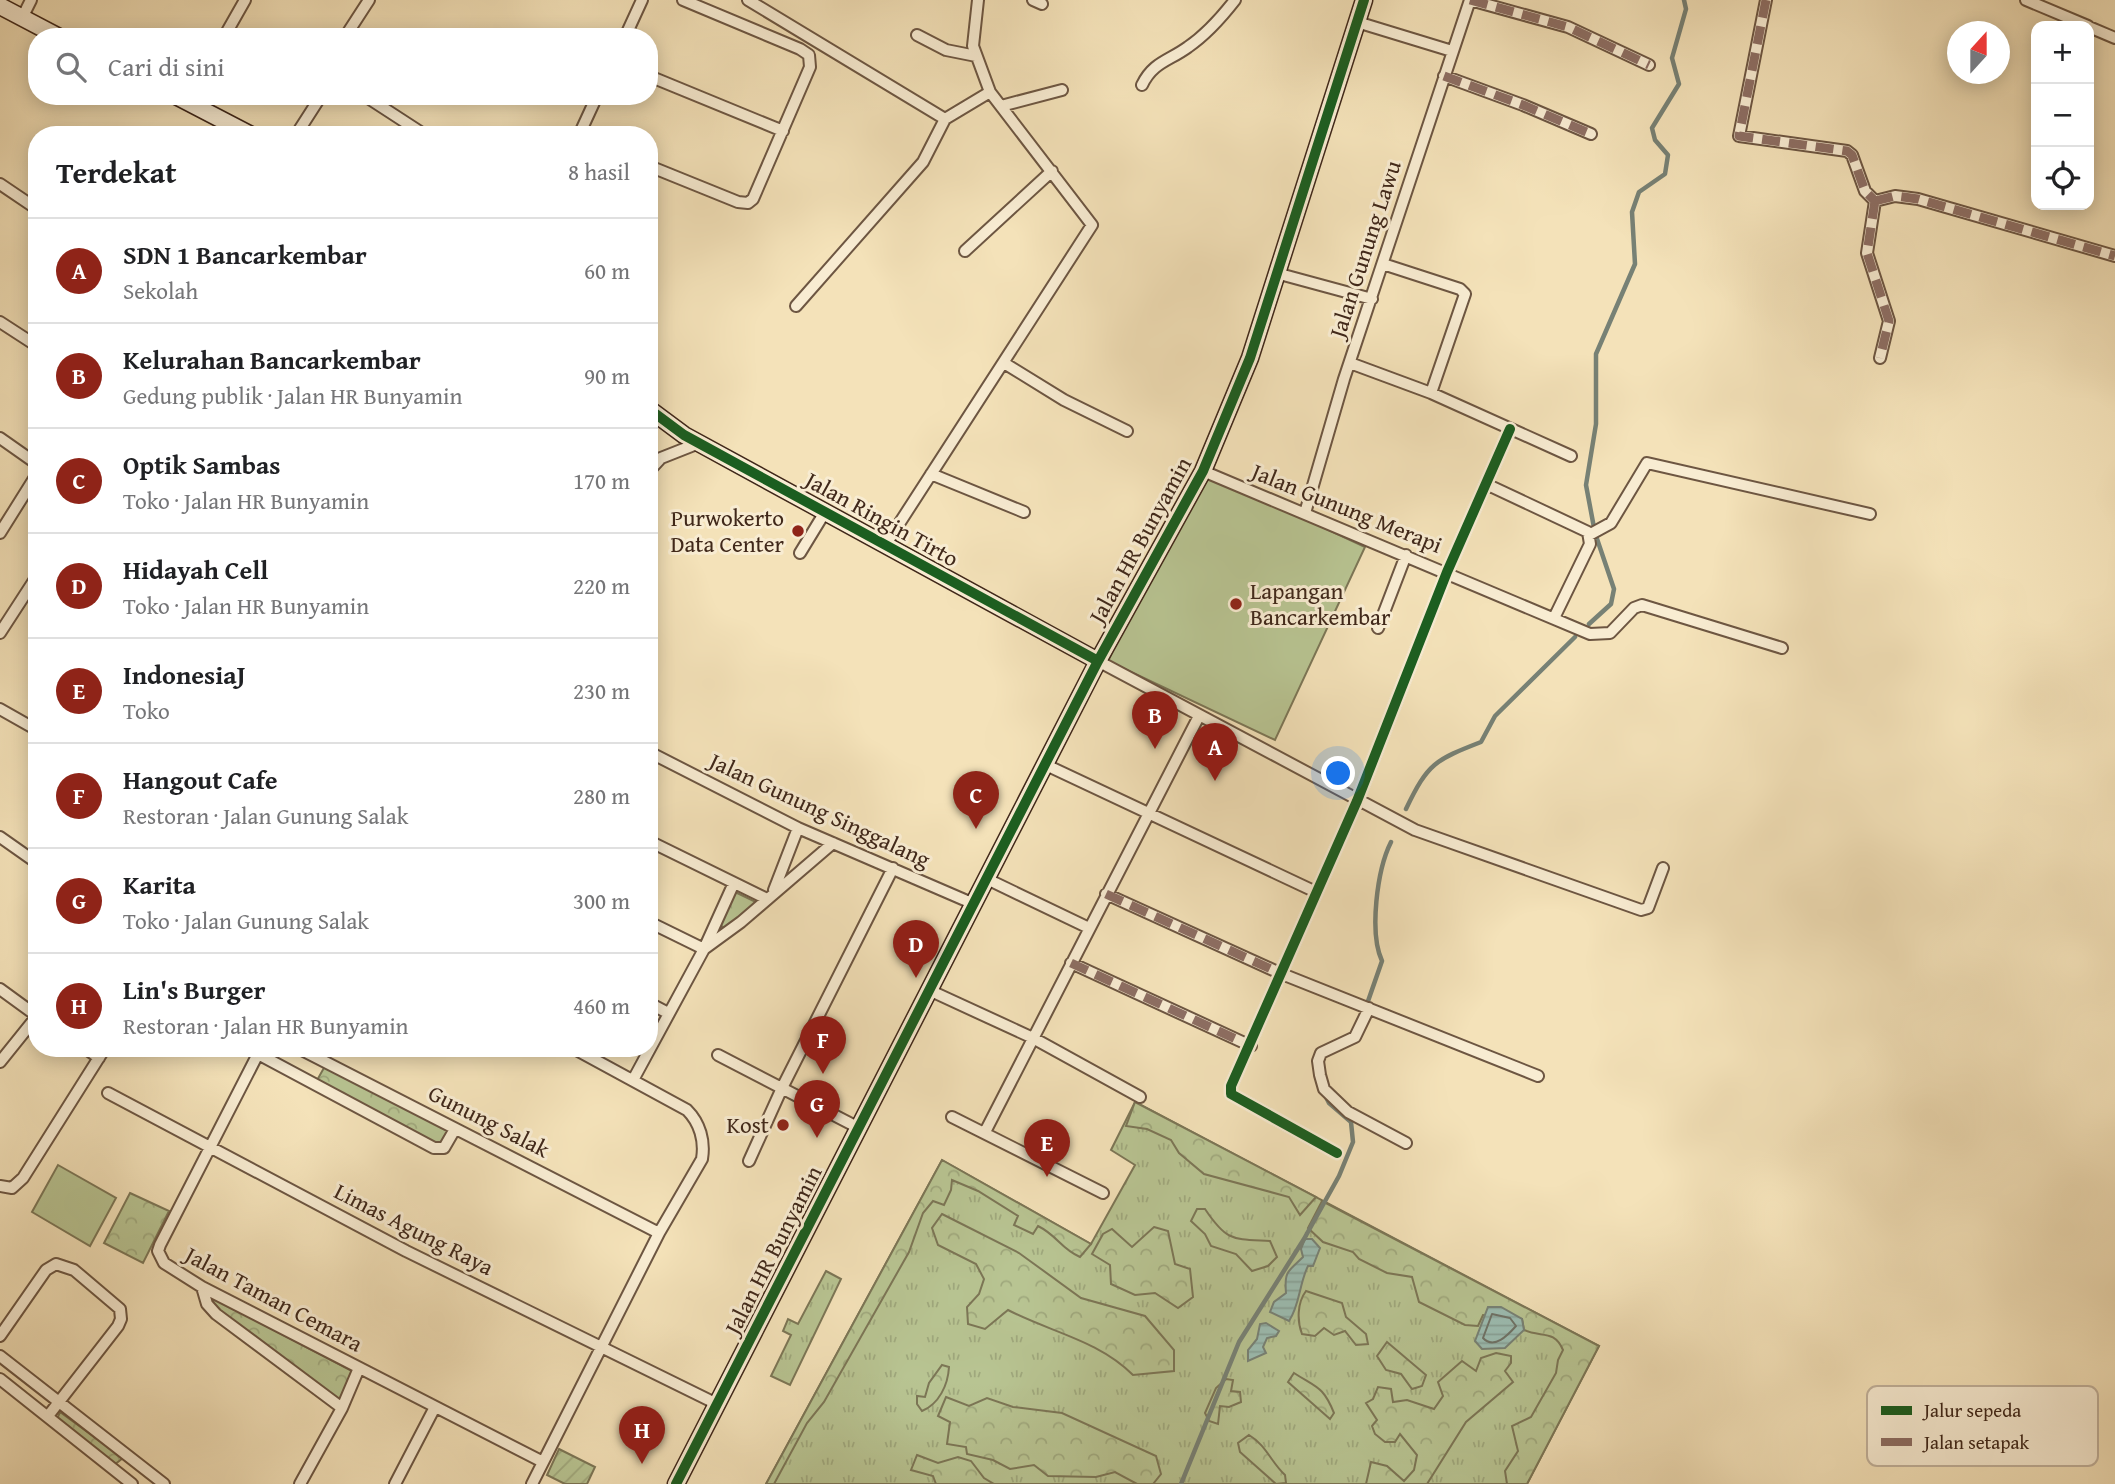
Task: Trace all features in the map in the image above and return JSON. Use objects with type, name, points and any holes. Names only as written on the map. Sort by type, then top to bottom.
[{"type":"main road","name":"Jalan HR Bunyamin","points":[[676,1484],[1098,661],[1203,471],[1250,358],[1364,0]]},
{"type":"main road","points":[[0,6],[41,28]]},
{"type":"main road","points":[[197,105],[235,126]]},
{"type":"main road","name":"Jalan Ringin Tirto","points":[[658,415],[699,443],[1098,661]]},
{"type":"street","points":[[22,18],[31,0]]},
{"type":"street","points":[[229,28],[245,0]]},
{"type":"street","points":[[351,28],[369,0]]},
{"type":"street","points":[[629,28],[642,0]]},
{"type":"street","points":[[658,170],[738,202],[748,203],[754,199],[810,67],[809,55],[683,0]]},
{"type":"street","points":[[748,0],[946,119]]},
{"type":"street","points":[[886,544],[1091,225],[990,92],[972,46],[978,0]]},
{"type":"street","points":[[1142,85],[1156,64],[1186,49],[1204,34],[1235,0]]},
{"type":"street","points":[[1470,0],[1576,30],[1649,65]]},
{"type":"street","name":"Jalan Gunung Lawu","points":[[1305,513],[1350,363],[1470,0]]},
{"type":"street","points":[[1766,0],[1739,136],[1847,151],[1852,155],[1865,191],[1875,201]]},
{"type":"street","points":[[2026,0],[2047,4],[2077,21]]},
{"type":"street","points":[[1357,22],[1452,51]]},
{"type":"street","points":[[2094,29],[2115,38]]},
{"type":"street","points":[[917,35],[946,50],[976,56]]},
{"type":"street","points":[[1444,76],[1524,105],[1591,134]]},
{"type":"street","points":[[658,80],[783,131]]},
{"type":"street","points":[[1001,106],[1062,90]]},
{"type":"street","points":[[796,306],[923,162],[946,119],[990,92]]},
{"type":"street","points":[[302,126],[315,105]]},
{"type":"street","points":[[379,105],[411,126]]},
{"type":"street","points":[[583,126],[593,105]]},
{"type":"street","points":[[965,251],[1052,171]]},
{"type":"street","points":[[0,184],[28,203]]},
{"type":"street","points":[[1875,201],[1895,196],[1918,200],[2115,256]]},
{"type":"street","points":[[1875,201],[1867,253],[1889,321],[1880,358]]},
{"type":"street","points":[[1383,264],[1460,289],[1465,294],[1431,393]]},
{"type":"street","points":[[1276,273],[1372,299]]},
{"type":"street","points":[[0,322],[28,340]]},
{"type":"street","points":[[1004,363],[1064,400],[1126,431]]},
{"type":"street","points":[[1350,363],[1431,393],[1571,456]]},
{"type":"street","points":[[1337,1153],[1231,1094],[1231,1086],[1251,1046],[1357,801],[1447,572],[1510,429]]},
{"type":"street","points":[[0,438],[28,458]]},
{"type":"street","points":[[658,461],[699,443]]},
{"type":"street","points":[[1554,618],[1594,534],[1611,523],[1647,463],[1870,514]]},
{"type":"street","name":"Jalan Gunung Merapi","points":[[1203,471],[1602,636],[1610,633],[1634,608],[1642,605],[1782,648]]},
{"type":"street","points":[[931,474],[1024,512]]},
{"type":"street","points":[[1486,484],[1594,534]]},
{"type":"street","points":[[0,533],[28,488]]},
{"type":"street","points":[[800,552],[825,512]]},
{"type":"street","points":[[1378,628],[1406,555]]},
{"type":"street","points":[[0,633],[28,590]]},
{"type":"street","points":[[1098,661],[1415,830],[1641,910],[1648,908],[1663,868]]},
{"type":"street","points":[[0,709],[28,725]]},
{"type":"street","points":[[985,1132],[1105,894],[1199,716]]},
{"type":"street","name":"Jalan Gunung Singgalang","points":[[658,757],[798,828],[974,904]]},
{"type":"street","points":[[1046,765],[1316,892]]},
{"type":"street","points":[[770,896],[798,828]]},
{"type":"street","points":[[0,837],[28,857]]},
{"type":"street","points":[[704,949],[833,843]]},
{"type":"street","points":[[658,846],[733,884],[770,896]]},
{"type":"street","points":[[749,1161],[782,1088],[893,868]]},
{"type":"street","points":[[988,879],[1089,928]]},
{"type":"street","points":[[658,1032],[704,949],[733,884]]},
{"type":"street","points":[[1105,894],[1282,974],[1538,1076]]},
{"type":"street","points":[[658,926],[704,949]]},
{"type":"street","points":[[1071,963],[1251,1046]]},
{"type":"street","points":[[0,989],[28,1009]]},
{"type":"street","points":[[931,991],[1033,1038],[1140,1097]]},
{"type":"street","points":[[658,1008],[668,1013]]},
{"type":"street","points":[[1368,1008],[1355,1037],[1321,1053],[1318,1061],[1320,1076],[1324,1088],[1348,1112],[1406,1143]]},
{"type":"street","points":[[0,1062],[28,1027]]},
{"type":"street","points":[[718,1055],[859,1128]]},
{"type":"street","points":[[0,1186],[12,1188],[23,1178],[99,1057]]},
{"type":"street","name":"Jalan Taman Cemara","points":[[256,1057],[158,1251],[164,1263],[202,1287],[543,1462]]},
{"type":"street","points":[[270,1057],[439,1150],[446,1146],[455,1129]]},
{"type":"street","name":"Gunung Salak","points":[[315,1057],[659,1233]]},
{"type":"street","points":[[532,1484],[600,1346],[702,1158],[704,1143],[695,1118],[687,1110],[589,1057]]},
{"type":"street","points":[[633,1080],[645,1057]]},
{"type":"street","name":"Limas Agung Raya","points":[[107,1093],[210,1145],[406,1251],[717,1404]]},
{"type":"street","points":[[952,1117],[1103,1193]]},
{"type":"street","points":[[0,1336],[46,1270],[56,1264],[74,1270],[120,1308],[121,1319],[118,1326],[48,1416]]},
{"type":"street","points":[[202,1287],[207,1304],[216,1314],[342,1409]]},
{"type":"street","points":[[0,1356],[60,1400],[164,1484]]},
{"type":"street","points":[[300,1484],[342,1409],[359,1368]]},
{"type":"street","points":[[0,1379],[131,1484]]},
{"type":"street","points":[[395,1484],[435,1407]]},
{"type":"street","points":[[119,1474],[132,1459]]},
{"type":"green space","name":"Lapangan Bancarkembar","points":[[1198,469],[1365,547],[1275,740],[1108,661]]},
{"type":"green space","points":[[733,891],[758,903],[729,930],[717,924]]},
{"type":"green space","points":[[325,1066],[449,1129],[438,1147],[316,1082]]},
{"type":"green space","points":[[1135,1102],[1599,1346],[1527,1484],[766,1484],[942,1160],[1091,1244],[1135,1165],[1111,1150]]},
{"type":"green space","points":[[1135,1102],[1316,1197],[1300,1215],[1289,1197],[1204,1174],[1179,1153],[1171,1140],[1147,1129],[1126,1126]]},
{"type":"green space","points":[[942,1160],[1091,1244],[1080,1257],[1038,1226],[1033,1234],[1014,1225],[1018,1216],[978,1191],[952,1180],[944,1205],[933,1201],[923,1213],[909,1252],[824,1402],[807,1423],[774,1484],[766,1484]]},
{"type":"green space","points":[[58,1165],[116,1198],[90,1246],[32,1212]]},
{"type":"green space","points":[[130,1193],[169,1211],[143,1263],[104,1243]]},
{"type":"green space","points":[[1322,1201],[1599,1346],[1527,1484],[1507,1484],[1505,1471],[1518,1451],[1512,1426],[1531,1417],[1556,1373],[1563,1350],[1559,1343],[1551,1337],[1524,1330],[1522,1319],[1483,1315],[1478,1326],[1465,1325],[1419,1302],[1412,1277],[1387,1273],[1359,1259],[1353,1252],[1323,1242],[1308,1228]]},
{"type":"green space","points":[[1197,1209],[1205,1209],[1219,1228],[1232,1237],[1270,1241],[1277,1257],[1268,1266],[1252,1271],[1236,1254],[1211,1246],[1205,1234],[1191,1221]]},
{"type":"green space","points":[[942,1214],[1019,1253],[1081,1298],[1145,1316],[1174,1350],[1174,1371],[1133,1375],[1105,1353],[1008,1310],[985,1329],[968,1324],[967,1307],[979,1294],[984,1279],[976,1264],[938,1245],[932,1228]]},
{"type":"green space","points":[[1154,1227],[1168,1231],[1175,1264],[1190,1269],[1193,1297],[1178,1308],[1155,1293],[1135,1295],[1111,1284],[1110,1265],[1092,1254],[1103,1234],[1112,1229],[1132,1247]]},
{"type":"green space","points":[[826,1271],[841,1279],[790,1385],[771,1376],[791,1335],[783,1331],[788,1319],[798,1324]]},
{"type":"green space","points":[[1306,1291],[1342,1303],[1346,1317],[1366,1334],[1368,1344],[1356,1345],[1345,1331],[1334,1335],[1324,1328],[1315,1336],[1302,1334],[1299,1312]]},
{"type":"green space","points":[[209,1296],[352,1371],[340,1402],[214,1308]]},
{"type":"green space","points":[[1387,1342],[1426,1375],[1422,1386],[1412,1389],[1401,1374],[1386,1370],[1377,1356]]},
{"type":"green space","points":[[1496,1353],[1511,1356],[1511,1363],[1505,1371],[1513,1382],[1466,1422],[1427,1484],[1366,1484],[1371,1462],[1387,1466],[1404,1481],[1414,1470],[1417,1455],[1400,1434],[1395,1442],[1385,1442],[1375,1434],[1372,1426],[1377,1420],[1366,1403],[1373,1399],[1378,1387],[1391,1389],[1393,1402],[1407,1400],[1434,1409],[1443,1396],[1438,1382],[1462,1361],[1476,1371],[1481,1358]]},
{"type":"green space","points":[[942,1365],[949,1367],[944,1387],[938,1399],[922,1411],[917,1404],[917,1396],[925,1397],[929,1383]]},
{"type":"green space","points":[[1294,1373],[1323,1392],[1334,1413],[1330,1419],[1288,1382]]},
{"type":"green space","points":[[1226,1379],[1233,1380],[1231,1391],[1240,1392],[1241,1402],[1229,1407],[1220,1406],[1218,1424],[1209,1421],[1205,1413],[1216,1388]]},
{"type":"green space","points":[[946,1397],[969,1406],[987,1398],[1013,1407],[1062,1413],[1156,1456],[1161,1474],[1153,1484],[1137,1484],[1115,1472],[1096,1477],[1048,1476],[1034,1465],[1010,1469],[993,1460],[967,1454],[966,1447],[947,1444],[950,1422],[938,1416]]},
{"type":"green space","points":[[60,1412],[123,1458],[114,1465],[57,1419]]},
{"type":"green space","points":[[1249,1435],[1260,1444],[1285,1475],[1286,1483],[1276,1484],[1240,1452],[1238,1443]]},
{"type":"green space","points":[[559,1449],[595,1467],[587,1484],[565,1484],[547,1475]]},
{"type":"green space","points":[[917,1455],[938,1463],[958,1457],[971,1461],[984,1478],[994,1484],[936,1484],[933,1476],[911,1470]]},
{"type":"water","points":[[1305,1239],[1312,1239],[1320,1248],[1313,1266],[1308,1266],[1305,1273],[1289,1321],[1270,1312],[1274,1302],[1286,1293],[1287,1275],[1303,1257],[1301,1249]]},
{"type":"water","points":[[1488,1307],[1501,1307],[1522,1319],[1524,1330],[1505,1348],[1482,1349],[1475,1341]]},
{"type":"water","points":[[1266,1323],[1279,1331],[1276,1336],[1267,1338],[1263,1347],[1266,1353],[1248,1361],[1248,1350],[1257,1339],[1260,1324]]},
{"type":"waterway","points":[[1589,624],[1611,604],[1614,589],[1595,533],[1586,485],[1596,424],[1596,354],[1635,264],[1632,212],[1639,192],[1665,174],[1668,155],[1655,140],[1652,128],[1679,84],[1672,58],[1686,9],[1684,0]]},
{"type":"waterway","points":[[1406,809],[1427,772],[1443,759],[1481,742],[1495,716],[1575,637]]},
{"type":"waterway","points":[[1367,1004],[1382,961],[1376,935],[1376,902],[1382,868],[1391,842]]},
{"type":"waterway","points":[[1181,1484],[1239,1342],[1304,1239],[1339,1176],[1353,1142],[1351,1122],[1329,1103],[1325,1095]]},
{"type":"marked path","points":[[1470,0],[1568,27],[1649,65]]},
{"type":"marked path","points":[[1766,0],[1739,136],[1847,151],[1852,155],[1865,191],[1875,201]]},
{"type":"marked path","points":[[1444,76],[1591,134]]},
{"type":"marked path","points":[[1875,201],[1895,196],[1918,199],[2115,256]]},
{"type":"marked path","points":[[1875,201],[1867,253],[1889,321],[1880,358]]},
{"type":"marked path","points":[[1106,894],[1282,974]]},
{"type":"marked path","points":[[1071,963],[1251,1046]]},
{"type":"cycle path","points":[[676,1484],[1098,661],[1203,471],[1250,358],[1364,0]]},
{"type":"cycle path","points":[[658,416],[684,435],[1098,661]]},
{"type":"cycle path","points":[[1337,1153],[1231,1094],[1231,1086],[1357,801],[1447,572],[1510,429]]},
{"type":"place","name":"Purwokerto Data Center","points":[[798,531]]},
{"type":"place","name":"Lapangan Bancarkembar","points":[[1236,604]]},
{"type":"place","name":"Kelurahan Bancarkembar","points":[[1155,749]]},
{"type":"place","name":"SDN 1 Bancarkembar","points":[[1215,781]]},
{"type":"place","name":"Optik Sambas","points":[[976,829]]},
{"type":"place","name":"Hidayah Cell","points":[[916,978]]},
{"type":"place","name":"Hangout Cafe","points":[[823,1074]]},
{"type":"place","name":"Kost","points":[[783,1125]]},
{"type":"place","name":"Karita","points":[[817,1138]]},
{"type":"place","name":"IndonesiaJ","points":[[1047,1177]]},
{"type":"place","name":"Lin's Burger","points":[[642,1464]]}]
